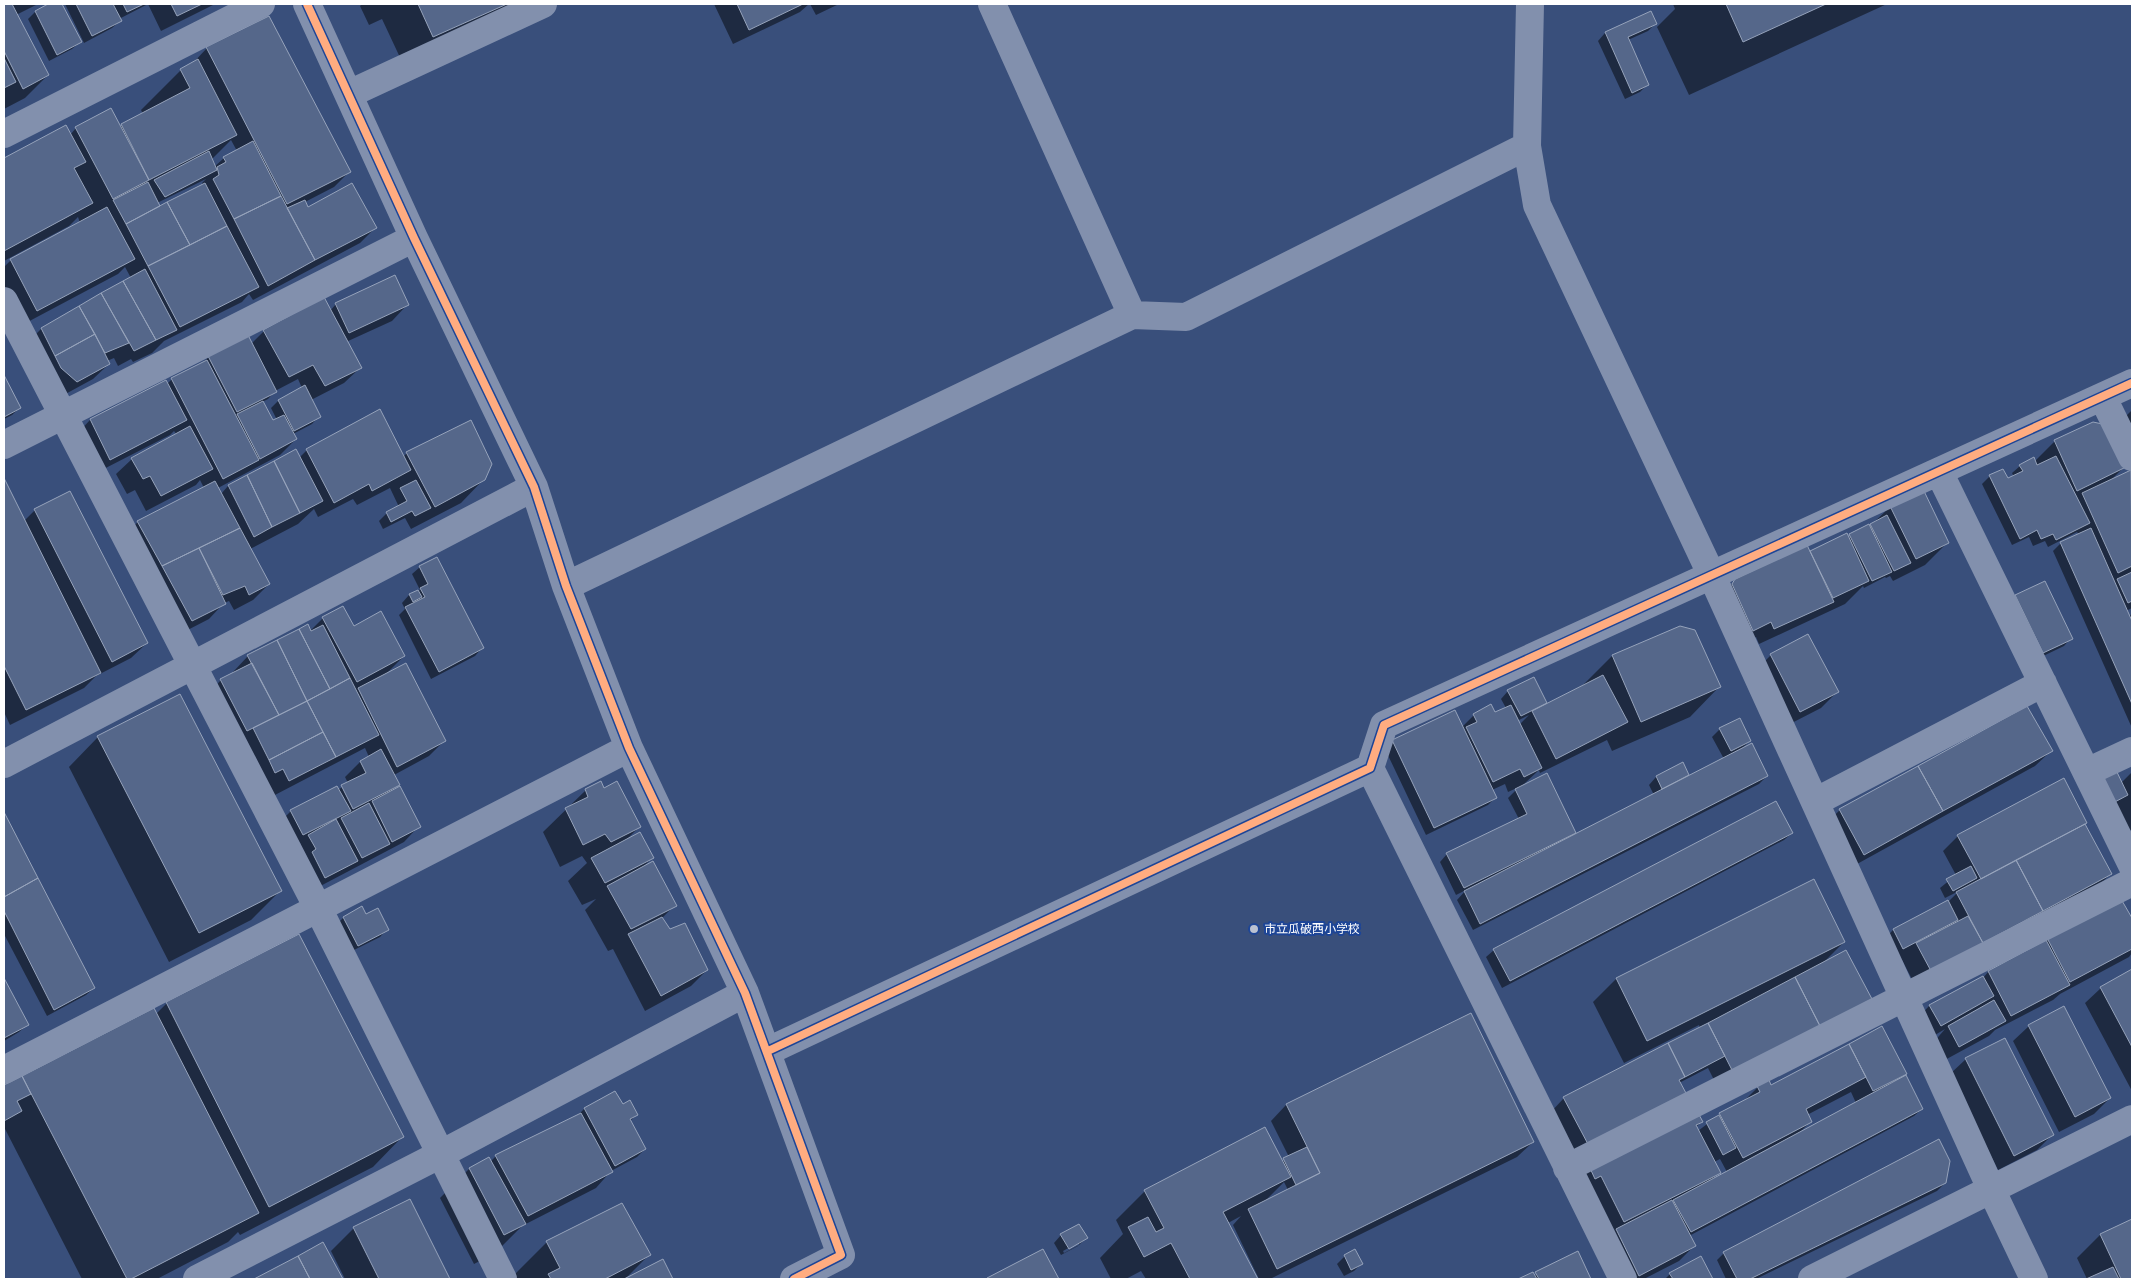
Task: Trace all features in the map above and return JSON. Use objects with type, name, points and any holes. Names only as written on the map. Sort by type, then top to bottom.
[{"type":"street","points":[[4,134],[261,4]]},
{"type":"street","points":[[307,4],[414,238],[534,487],[566,586],[629,748],[745,993],[768,1051],[841,1254],[794,1279]]},
{"type":"street","points":[[349,94],[543,4]]},
{"type":"street","points":[[992,4],[1132,315]]},
{"type":"street","points":[[1530,4],[1527,146],[1537,206],[1712,576],[1992,1191],[2034,1279]]},
{"type":"street","points":[[566,586],[1132,315],[1186,317],[1527,146]]},
{"type":"street","points":[[4,445],[414,238]]},
{"type":"street","points":[[4,301],[318,908],[503,1279]]},
{"type":"street","points":[[1623,1279],[1370,768],[1384,725],[2103,398],[2132,383]]},
{"type":"street","points":[[2103,398],[2132,457]]},
{"type":"street","points":[[1939,472],[2132,865]]},
{"type":"street","points":[[4,764],[534,487]]},
{"type":"street","points":[[1815,802],[2043,683]]},
{"type":"street","points":[[4,1070],[629,748]]},
{"type":"street","points":[[2086,772],[2132,752]]},
{"type":"street","points":[[768,1051],[1370,768]]},
{"type":"street","points":[[1567,1168],[2132,882]]},
{"type":"street","points":[[196,1279],[441,1154],[745,993]]},
{"type":"street","points":[[1812,1279],[1992,1191],[2132,1119]]},
{"type":"building","points":[[4,4],[12,4],[49,75],[23,89],[4,51]]},
{"type":"building","points":[[48,4],[62,4],[82,42],[57,55],[35,11]]},
{"type":"building","points":[[76,4],[113,4],[122,21],[92,36]]},
{"type":"building","points":[[123,4],[144,4],[127,12]]},
{"type":"building","points":[[171,4],[202,4],[177,16]]},
{"type":"building","points":[[418,4],[507,4],[433,37]]},
{"type":"building","points":[[737,4],[803,4],[749,30]]},
{"type":"building","points":[[1726,4],[1826,4],[1743,42]]},
{"type":"building","points":[[1651,11],[1657,24],[1628,37],[1649,85],[1632,93],[1605,32]]},
{"type":"building","points":[[269,16],[351,172],[287,204],[206,47]]},
{"type":"building","points":[[4,58],[16,82],[4,88]]},
{"type":"building","points":[[198,59],[237,135],[149,180],[121,124],[190,88],[180,69]]},
{"type":"building","points":[[111,108],[149,180],[113,199],[75,127]]},
{"type":"building","points":[[66,125],[86,162],[74,168],[93,203],[4,251],[4,158]]},
{"type":"building","points":[[253,141],[281,196],[234,219],[213,179],[219,175],[217,167],[226,162],[223,157]]},
{"type":"building","points":[[209,151],[217,170],[165,197],[154,180]]},
{"type":"building","points":[[148,182],[160,206],[126,224],[113,200]]},
{"type":"building","points":[[205,183],[227,226],[190,245],[167,202]]},
{"type":"building","points":[[352,183],[377,228],[315,260],[287,208],[305,200],[308,207]]},
{"type":"building","points":[[281,196],[315,260],[268,286],[234,219]]},
{"type":"building","points":[[167,202],[190,245],[148,266],[126,224]]},
{"type":"building","points":[[107,207],[135,259],[37,311],[10,259]]},
{"type":"building","points":[[227,226],[259,287],[180,327],[148,266]]},
{"type":"building","points":[[145,269],[177,330],[156,340],[123,281]]},
{"type":"building","points":[[395,275],[409,305],[349,333],[335,303]]},
{"type":"building","points":[[123,281],[156,340],[134,351],[101,293]]},
{"type":"building","points":[[101,293],[129,343],[105,353],[79,306]]},
{"type":"building","points":[[324,297],[362,368],[325,386],[313,365],[289,377],[263,330]]},
{"type":"building","points":[[79,306],[95,334],[55,356],[41,328]]},
{"type":"building","points":[[95,334],[110,364],[77,382],[61,368],[55,356]]},
{"type":"building","points":[[248,335],[277,392],[237,412],[208,356]]},
{"type":"building","points":[[207,360],[259,460],[223,479],[171,378]]},
{"type":"building","points":[[4,375],[21,408],[4,417]]},
{"type":"building","points":[[166,380],[187,420],[110,460],[90,419]]},
{"type":"building","points":[[305,385],[321,417],[294,431],[278,400]]},
{"type":"building","points":[[263,401],[273,420],[284,415],[297,439],[260,459],[237,414]]},
{"type":"building","points":[[380,409],[411,470],[372,491],[369,484],[334,503],[306,449]]},
{"type":"building","points":[[471,420],[492,464],[485,480],[435,507],[406,452]]},
{"type":"building","points":[[2093,422],[2107,425],[2126,467],[2077,491],[2054,440]]},
{"type":"building","points":[[190,426],[213,469],[161,496],[150,476],[143,479],[131,458]]},
{"type":"building","points":[[296,449],[323,501],[300,513],[274,461]]},
{"type":"building","points":[[2056,456],[2090,523],[2056,540],[2053,534],[2041,539],[2037,530],[2020,539],[1989,475],[2003,469],[2008,478],[2023,471],[2019,465],[2034,457],[2037,465]]},
{"type":"building","points":[[274,461],[300,513],[272,527],[247,475]]},
{"type":"building","points":[[2131,470],[2132,566],[2118,573],[2082,493]]},
{"type":"building","points":[[247,475],[272,527],[254,537],[228,485]]},
{"type":"building","points":[[4,478],[101,673],[26,710],[4,666]]},
{"type":"building","points":[[416,480],[431,508],[415,516],[412,511],[391,522],[386,512],[407,501],[400,488]]},
{"type":"building","points":[[215,481],[240,528],[162,566],[137,521]]},
{"type":"building","points":[[1923,489],[1949,543],[1916,559],[1890,506]]},
{"type":"building","points":[[70,491],[148,643],[112,662],[34,509]]},
{"type":"building","points":[[1887,515],[1911,563],[1894,571],[1870,524]]},
{"type":"building","points":[[1869,524],[1892,572],[1872,581],[1849,534]]},
{"type":"building","points":[[240,528],[270,584],[249,595],[245,586],[223,595],[199,548]]},
{"type":"building","points":[[2091,528],[2132,621],[2132,704],[2060,542]]},
{"type":"building","points":[[1847,533],[1869,581],[1833,598],[1810,551]]},
{"type":"building","points":[[1807,545],[1834,602],[1774,629],[1771,622],[1753,631],[1732,584],[1735,579]]},
{"type":"building","points":[[199,548],[226,604],[192,621],[162,566]]},
{"type":"building","points":[[437,557],[484,648],[439,672],[405,607],[425,597],[420,588],[428,584],[419,566]]},
{"type":"building","points":[[2132,572],[2132,601],[2128,603],[2117,579]]},
{"type":"building","points":[[2045,581],[2073,639],[2043,653],[2015,595]]},
{"type":"building","points":[[418,590],[422,597],[413,602],[409,594]]},
{"type":"building","points":[[343,606],[354,626],[381,611],[405,656],[357,682],[322,617]]},
{"type":"building","points":[[308,624],[311,631],[323,625],[350,678],[330,689],[299,629]]},
{"type":"building","points":[[1680,626],[1695,630],[1721,687],[1641,722],[1612,655]]},
{"type":"building","points":[[299,629],[330,689],[307,701],[277,640]]},
{"type":"building","points":[[1808,634],[1839,692],[1800,712],[1770,654]]},
{"type":"building","points":[[277,640],[307,701],[279,715],[247,655]]},
{"type":"building","points":[[252,663],[279,715],[247,731],[220,679]]},
{"type":"building","points":[[406,663],[446,741],[397,767],[358,688]]},
{"type":"building","points":[[1603,675],[1628,722],[1556,759],[1532,711]]},
{"type":"building","points":[[1534,677],[1547,703],[1521,716],[1507,690]]},
{"type":"building","points":[[350,678],[379,735],[336,757],[307,701]]},
{"type":"building","points":[[180,694],[282,891],[199,933],[97,736]]},
{"type":"building","points":[[307,701],[323,732],[269,760],[253,728]]},
{"type":"building","points":[[1491,704],[1495,712],[1511,705],[1542,768],[1524,777],[1520,769],[1493,782],[1466,727],[1477,722],[1473,714]]},
{"type":"building","points":[[2027,706],[2053,751],[1943,811],[1918,766]]},
{"type":"building","points":[[1455,710],[1497,798],[1434,828],[1392,740]]},
{"type":"building","points":[[1740,718],[1751,741],[1731,751],[1719,728]]},
{"type":"building","points":[[323,732],[336,757],[289,781],[283,769],[275,773],[269,760]]},
{"type":"building","points":[[1752,743],[1768,776],[1480,924],[1464,891]]},
{"type":"building","points":[[381,749],[400,785],[353,809],[341,785],[366,773],[360,761]]},
{"type":"building","points":[[1683,762],[1689,775],[1662,789],[1656,776]]},
{"type":"building","points":[[1918,766],[1943,811],[1864,855],[1839,809]]},
{"type":"building","points":[[2115,768],[2128,795],[2111,804],[2098,777]]},
{"type":"building","points":[[1547,773],[1576,833],[1464,888],[1446,853],[1527,814],[1515,789]]},
{"type":"building","points":[[2064,778],[2087,823],[1981,879],[1957,835]]},
{"type":"building","points":[[601,781],[604,788],[617,781],[641,827],[611,842],[605,834],[583,845],[565,808],[588,797],[585,789]]},
{"type":"building","points":[[337,786],[351,811],[303,835],[290,810]]},
{"type":"building","points":[[400,786],[421,827],[392,842],[372,801]]},
{"type":"building","points":[[1776,801],[1793,833],[1510,981],[1493,949]]},
{"type":"building","points":[[369,803],[390,844],[362,858],[341,818]]},
{"type":"building","points":[[4,812],[38,878],[4,897]]},
{"type":"building","points":[[336,819],[358,861],[325,878],[312,852],[316,849],[308,835]]},
{"type":"building","points":[[2085,824],[2112,874],[2043,911],[2016,860]]},
{"type":"building","points":[[640,832],[654,858],[605,883],[591,858]]},
{"type":"building","points":[[2016,860],[2043,911],[1983,943],[1956,892]]},
{"type":"building","points":[[653,861],[677,906],[631,929],[607,886]]},
{"type":"building","points":[[1971,866],[1977,878],[1953,891],[1946,879]]},
{"type":"building","points":[[38,878],[95,988],[54,1010],[4,911],[4,897]]},
{"type":"building","points":[[1814,879],[1845,942],[1647,1041],[1616,978]]},
{"type":"building","points":[[2121,899],[2132,918],[2132,949],[2070,982],[2047,938]]},
{"type":"building","points":[[1948,900],[1958,920],[1903,949],[1893,929]]},
{"type":"building","points":[[362,906],[366,914],[378,908],[389,930],[358,946],[343,917]]},
{"type":"building","points":[[1968,916],[1983,943],[1931,971],[1916,943]]},
{"type":"building","points":[[662,917],[670,929],[685,923],[708,970],[661,996],[628,934]]},
{"type":"building","points":[[299,934],[404,1137],[269,1207],[166,1002]]},
{"type":"building","points":[[2046,940],[2070,985],[2011,1016],[1988,971]]},
{"type":"building","points":[[1846,950],[1872,999],[1820,1026],[1795,977]]},
{"type":"building","points":[[2132,969],[2132,1047],[2100,987]]},
{"type":"building","points":[[1983,976],[1994,996],[1941,1026],[1929,1005]]},
{"type":"building","points":[[1795,977],[1820,1026],[1733,1072],[1708,1023]]},
{"type":"building","points":[[4,978],[29,1025],[4,1038]]},
{"type":"building","points":[[1994,1000],[2006,1021],[1959,1047],[1948,1026]]},
{"type":"building","points":[[2064,1006],[2111,1098],[2075,1117],[2028,1025]]},
{"type":"building","points":[[154,1008],[259,1213],[131,1279],[127,1279],[22,1076]]},
{"type":"building","points":[[1471,1013],[1534,1142],[1277,1269],[1248,1209],[1320,1173],[1286,1104]]},
{"type":"building","points":[[1708,1023],[1725,1056],[1685,1077],[1668,1043]]},
{"type":"building","points":[[1882,1026],[1907,1074],[1873,1091],[1849,1044]]},
{"type":"building","points":[[2005,1038],[2054,1135],[2014,1156],[1965,1058]]},
{"type":"building","points":[[1668,1043],[1685,1077],[1679,1080],[1687,1095],[1589,1146],[1563,1097]]},
{"type":"building","points":[[1849,1044],[1866,1077],[1806,1109],[1812,1122],[1743,1158],[1719,1113],[1760,1092],[1757,1086],[1769,1080],[1771,1085]]},
{"type":"building","points":[[1906,1075],[1923,1109],[1691,1232],[1673,1200]]},
{"type":"building","points":[[22,1076],[31,1094],[17,1101],[22,1111],[4,1121],[4,1085]]},
{"type":"building","points":[[615,1091],[623,1104],[630,1100],[638,1115],[630,1119],[646,1149],[615,1166],[584,1108]]},
{"type":"building","points":[[1697,1111],[1703,1122],[1696,1125],[1721,1173],[1624,1222],[1601,1176],[1595,1179],[1589,1166]]},
{"type":"building","points":[[581,1113],[613,1172],[528,1216],[495,1155]]},
{"type":"building","points":[[1719,1115],[1736,1148],[1723,1155],[1706,1122]]},
{"type":"building","points":[[1265,1127],[1291,1177],[1223,1212],[1258,1279],[1190,1279],[1171,1243],[1144,1257],[1128,1227],[1148,1217],[1156,1232],[1164,1228],[1144,1190]]},
{"type":"building","points":[[1939,1139],[1950,1161],[1946,1183],[1750,1279],[1737,1279],[1723,1252]]},
{"type":"building","points":[[1307,1147],[1320,1173],[1296,1185],[1283,1158]]},
{"type":"building","points":[[489,1157],[526,1224],[504,1235],[469,1168]]},
{"type":"building","points":[[410,1199],[450,1279],[379,1279],[353,1227]]},
{"type":"building","points":[[1672,1200],[1696,1246],[1639,1276],[1616,1229]]},
{"type":"building","points":[[622,1203],[651,1255],[605,1279],[551,1279],[548,1274],[560,1268],[546,1241]]},
{"type":"building","points":[[2132,1219],[2132,1279],[2121,1279],[2100,1234]]},
{"type":"building","points":[[1079,1224],[1088,1238],[1069,1249],[1060,1234]]},
{"type":"building","points":[[323,1242],[343,1279],[310,1279],[298,1256]]},
{"type":"building","points":[[1043,1249],[1059,1279],[987,1278]]},
{"type":"building","points":[[1355,1249],[1363,1264],[1351,1270],[1344,1255]]},
{"type":"building","points":[[1578,1251],[1591,1279],[1539,1279],[1535,1272]]},
{"type":"building","points":[[298,1256],[310,1279],[254,1279]]},
{"type":"building","points":[[1701,1256],[1713,1279],[1673,1279],[1669,1273]]},
{"type":"building","points":[[663,1259],[673,1279],[624,1279]]},
{"type":"building","points":[[2113,1267],[2119,1279],[2086,1279]]},
{"type":"building","points":[[1533,1272],[1537,1279],[1518,1279]]},
{"type":"cycle path","points":[[307,4],[414,238],[534,487],[566,586],[629,748],[745,993],[841,1255],[794,1279]]},
{"type":"cycle path","points":[[768,1051],[1370,768],[1384,725],[2132,383]]},
{"type":"place","name":"市立瓜破西小学校","points":[[1254,929]]}]
